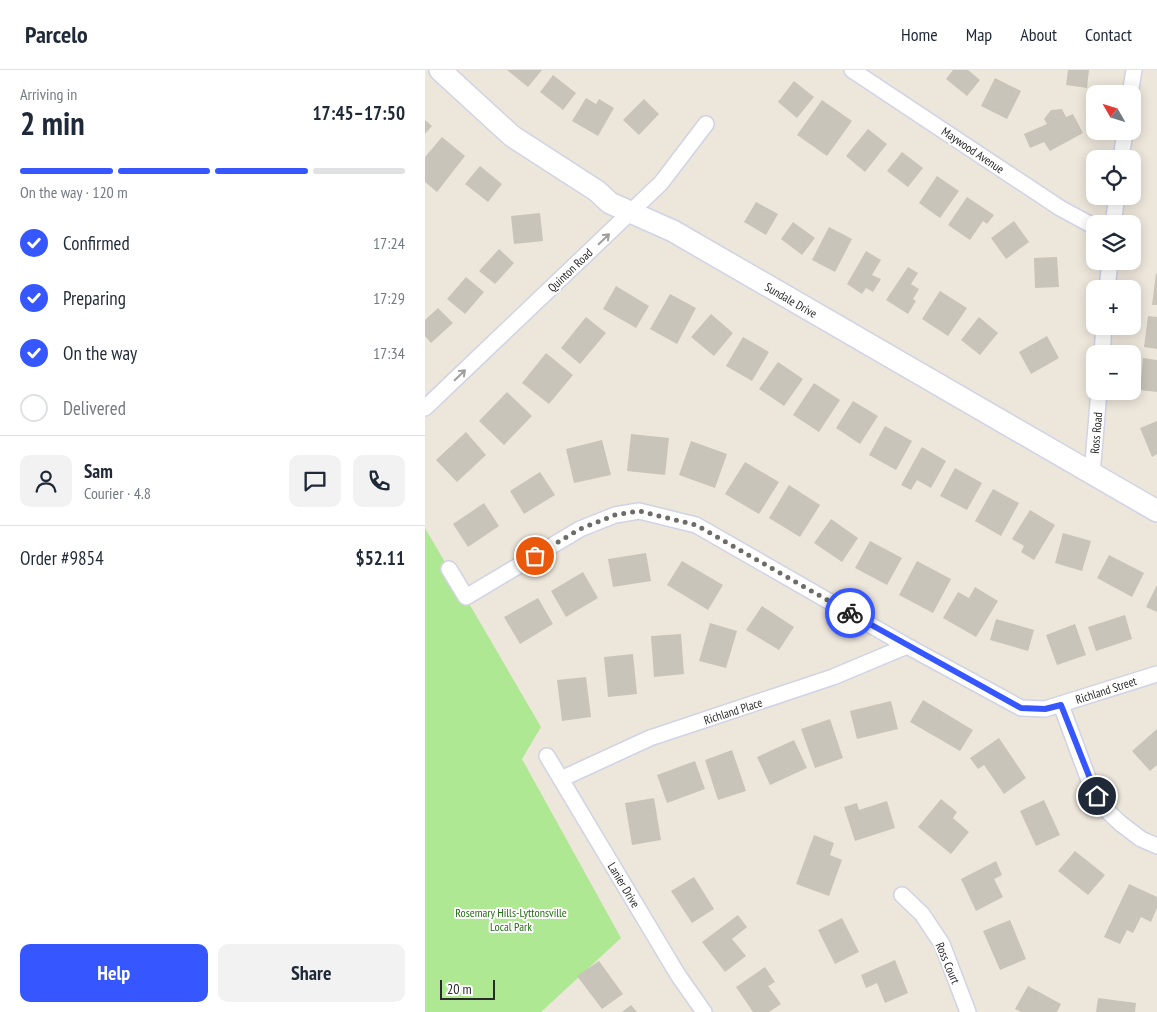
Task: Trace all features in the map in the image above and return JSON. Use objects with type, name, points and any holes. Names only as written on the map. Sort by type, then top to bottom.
[{"type":"street","name":"Sundale Drive","points":[[441,70],[512,136],[597,191],[610,203],[673,231],[1157,511]]},
{"type":"street","name":"Maywood Avenue","points":[[852,70],[1060,208],[1086,222]]},
{"type":"street","points":[[1131,85],[1134,70]]},
{"type":"street","name":"Quinton Road","points":[[425,408],[661,183],[706,124]]},
{"type":"street","name":"Ross Road","points":[[1092,474],[1098,400]]},
{"type":"street","name":"Richland Street","points":[[449,569],[466,597],[580,529],[615,515],[639,511],[696,525],[907,646],[1021,708],[1045,709],[1157,674]]},
{"type":"street","name":"Richland Place","points":[[561,779],[649,738],[833,678],[907,646]]},
{"type":"street","points":[[1061,705],[1091,786],[1102,806],[1120,824],[1141,839],[1157,846]]},
{"type":"street","name":"Lanier Drive","points":[[547,756],[678,975],[704,1012]]},
{"type":"street","name":"Ross Court","points":[[901,895],[922,914],[942,944],[968,1012]]},
{"type":"green space","name":"Rosemary Hills-Lyttonsville Local Park","points":[[425,528],[541,727],[522,759],[621,938],[541,1012],[425,1012]]},
{"type":"building","points":[[507,70],[542,70],[528,87]]},
{"type":"building","points":[[953,70],[968,70],[980,80],[967,96],[946,79]]},
{"type":"building","points":[[1068,70],[1089,70],[1086,88],[1066,85]]},
{"type":"building","points":[[553,75],[576,93],[563,110],[540,92]]},
{"type":"building","points":[[995,78],[1021,91],[1007,119],[981,106]]},
{"type":"building","points":[[794,81],[814,97],[797,118],[778,102]]},
{"type":"building","points":[[586,98],[596,104],[599,99],[614,108],[598,136],[572,121]]},
{"type":"building","points":[[644,99],[659,114],[639,135],[623,120]]},
{"type":"building","points":[[822,100],[852,121],[827,156],[797,135]]},
{"type":"building","points":[[1062,109],[1066,117],[1073,114],[1083,133],[1050,151],[1044,142],[1030,148],[1024,134],[1047,124],[1044,119],[1051,110]]},
{"type":"building","points":[[425,120],[432,126],[425,134]]},
{"type":"building","points":[[868,129],[887,144],[865,172],[846,156]]},
{"type":"building","points":[[442,137],[465,156],[437,192],[425,182],[425,157]]},
{"type":"building","points":[[902,152],[923,168],[908,187],[887,171]]},
{"type":"building","points":[[480,166],[502,184],[488,202],[465,184]]},
{"type":"building","points":[[937,176],[959,191],[940,218],[919,203]]},
{"type":"building","points":[[967,197],[994,215],[987,224],[983,221],[970,240],[948,225]]},
{"type":"building","points":[[756,202],[778,214],[766,235],[744,222]]},
{"type":"building","points":[[540,213],[543,241],[514,244],[511,216]]},
{"type":"building","points":[[1014,221],[1029,242],[1006,259],[991,238]]},
{"type":"building","points":[[793,222],[815,238],[802,255],[781,239]]},
{"type":"building","points":[[829,227],[852,239],[835,272],[812,260]]},
{"type":"building","points":[[499,249],[514,263],[495,284],[479,271]]},
{"type":"building","points":[[866,251],[881,260],[872,275],[881,279],[873,292],[866,288],[862,294],[847,284]]},
{"type":"building","points":[[1057,257],[1059,287],[1035,288],[1034,258]]},
{"type":"building","points":[[908,267],[918,273],[911,284],[919,289],[913,299],[916,301],[908,314],[886,300]]},
{"type":"building","points":[[1156,273],[1157,305],[1152,305]]},
{"type":"building","points":[[466,277],[484,292],[465,314],[447,299]]},
{"type":"building","points":[[616,286],[649,306],[636,328],[603,309]]},
{"type":"building","points":[[940,291],[967,308],[948,336],[922,319]]},
{"type":"building","points":[[670,294],[696,308],[677,344],[650,329]]},
{"type":"building","points":[[438,308],[453,323],[431,343],[425,336],[425,320]]},
{"type":"building","points":[[711,314],[733,333],[714,356],[691,337]]},
{"type":"building","points":[[1148,316],[1157,317],[1157,349],[1144,347]]},
{"type":"building","points":[[586,317],[606,333],[580,364],[561,348]]},
{"type":"building","points":[[979,317],[998,333],[980,355],[961,340]]},
{"type":"building","points":[[1047,336],[1059,358],[1031,374],[1019,352]]},
{"type":"building","points":[[743,337],[769,352],[752,381],[726,366]]},
{"type":"building","points":[[546,353],[573,375],[549,404],[522,383]]},
{"type":"building","points":[[1143,358],[1157,360],[1157,392],[1141,390]]},
{"type":"building","points":[[778,362],[803,379],[784,406],[759,389]]},
{"type":"building","points":[[814,383],[840,400],[819,432],[793,415]]},
{"type":"building","points":[[507,392],[532,416],[504,445],[479,421]]},
{"type":"building","points":[[853,401],[878,416],[860,444],[836,428]]},
{"type":"building","points":[[1157,421],[1157,454],[1152,457],[1140,428]]},
{"type":"building","points":[[885,426],[912,441],[896,470],[869,455]]},
{"type":"building","points":[[466,432],[486,455],[457,482],[436,460]]},
{"type":"building","points":[[631,434],[669,438],[665,475],[627,471]]},
{"type":"building","points":[[602,440],[611,475],[574,483],[566,449]]},
{"type":"building","points":[[691,441],[727,454],[715,488],[679,475]]},
{"type":"building","points":[[922,447],[946,461],[931,488],[917,480],[911,490],[901,485]]},
{"type":"building","points":[[745,462],[779,482],[759,514],[725,494]]},
{"type":"building","points":[[955,468],[982,483],[967,510],[940,496]]},
{"type":"building","points":[[540,472],[555,495],[524,514],[510,491]]},
{"type":"building","points":[[789,485],[820,505],[800,537],[769,518]]},
{"type":"building","points":[[993,489],[1019,503],[1001,536],[975,521]]},
{"type":"building","points":[[484,503],[499,526],[468,547],[453,524]]},
{"type":"building","points":[[1030,510],[1055,525],[1034,560],[1021,552],[1024,546],[1012,539]]},
{"type":"building","points":[[831,519],[858,538],[842,562],[814,543]]},
{"type":"building","points":[[1063,533],[1091,541],[1082,571],[1055,563]]},
{"type":"building","points":[[870,541],[902,558],[887,585],[855,568]]},
{"type":"building","points":[[646,553],[651,581],[613,587],[608,559]]},
{"type":"building","points":[[1109,555],[1144,573],[1132,597],[1097,578]]},
{"type":"building","points":[[682,561],[723,585],[708,610],[667,585]]},
{"type":"building","points":[[917,561],[951,579],[933,613],[899,595]]},
{"type":"building","points":[[583,572],[598,598],[566,617],[551,591]]},
{"type":"building","points":[[1157,585],[1157,612],[1146,607]]},
{"type":"building","points":[[975,587],[998,601],[976,637],[943,618],[958,592],[969,598]]},
{"type":"building","points":[[538,598],[553,624],[520,644],[504,617]]},
{"type":"building","points":[[762,606],[794,627],[779,650],[746,630]]},
{"type":"building","points":[[1125,615],[1132,639],[1096,651],[1088,627]]},
{"type":"building","points":[[996,619],[1034,630],[1028,651],[990,640]]},
{"type":"building","points":[[710,623],[737,631],[726,668],[699,661]]},
{"type":"building","points":[[1075,624],[1086,655],[1057,665],[1046,635]]},
{"type":"building","points":[[681,634],[684,674],[654,677],[651,636]]},
{"type":"building","points":[[633,654],[637,694],[608,697],[604,657]]},
{"type":"building","points":[[586,677],[591,717],[562,721],[557,680]]},
{"type":"building","points":[[923,700],[973,730],[960,751],[910,722]]},
{"type":"building","points":[[891,701],[898,729],[857,739],[850,711]]},
{"type":"building","points":[[830,719],[843,758],[815,768],[801,729]]},
{"type":"building","points":[[1157,729],[1157,765],[1150,771],[1132,751]]},
{"type":"building","points":[[999,738],[1026,778],[1004,794],[984,765],[978,769],[970,758]]},
{"type":"building","points":[[794,740],[807,768],[770,785],[757,757]]},
{"type":"building","points":[[732,750],[746,791],[718,800],[705,760]]},
{"type":"building","points":[[695,761],[705,789],[667,803],[657,775]]},
{"type":"building","points":[[654,798],[661,840],[632,845],[625,803]]},
{"type":"building","points":[[941,799],[957,812],[953,818],[969,832],[951,854],[918,827]]},
{"type":"building","points":[[1044,800],[1060,835],[1036,846],[1020,811]]},
{"type":"building","points":[[887,801],[895,828],[855,841],[844,807],[857,803],[859,810]]},
{"type":"building","points":[[814,835],[834,843],[830,855],[842,860],[829,896],[796,884]]},
{"type":"building","points":[[1075,851],[1105,875],[1088,895],[1058,871]]},
{"type":"building","points":[[996,861],[1002,875],[994,879],[1003,897],[976,911],[961,879]]},
{"type":"building","points":[[694,877],[714,909],[692,923],[671,891]]},
{"type":"building","points":[[1129,884],[1157,897],[1157,908],[1151,922],[1141,917],[1133,933],[1127,930],[1120,944],[1104,937]]},
{"type":"building","points":[[738,915],[747,927],[732,939],[746,956],[725,972],[702,942]]},
{"type":"building","points":[[842,918],[859,952],[835,964],[818,930]]},
{"type":"building","points":[[1010,920],[1026,959],[1000,970],[983,931]]},
{"type":"building","points":[[895,960],[908,993],[885,1003],[877,983],[866,988],[861,975]]},
{"type":"building","points":[[599,961],[623,994],[602,1009],[577,976]]},
{"type":"building","points":[[765,967],[775,982],[768,986],[781,1004],[769,1012],[753,1012],[736,987]]},
{"type":"building","points":[[1028,986],[1061,1004],[1057,1012],[1021,1012],[1015,1009]]},
{"type":"building","points":[[1098,998],[1136,1003],[1135,1012],[1096,1012]]},
{"type":"building","points":[[631,1005],[637,1012],[622,1012]]},
{"type":"way so far","points":[[535,556],[580,529],[615,515],[639,511],[696,525],[850,613]]},
{"type":"route","points":[[850,613],[1021,708],[1045,709],[1061,705],[1091,786],[1097,796]]}]
